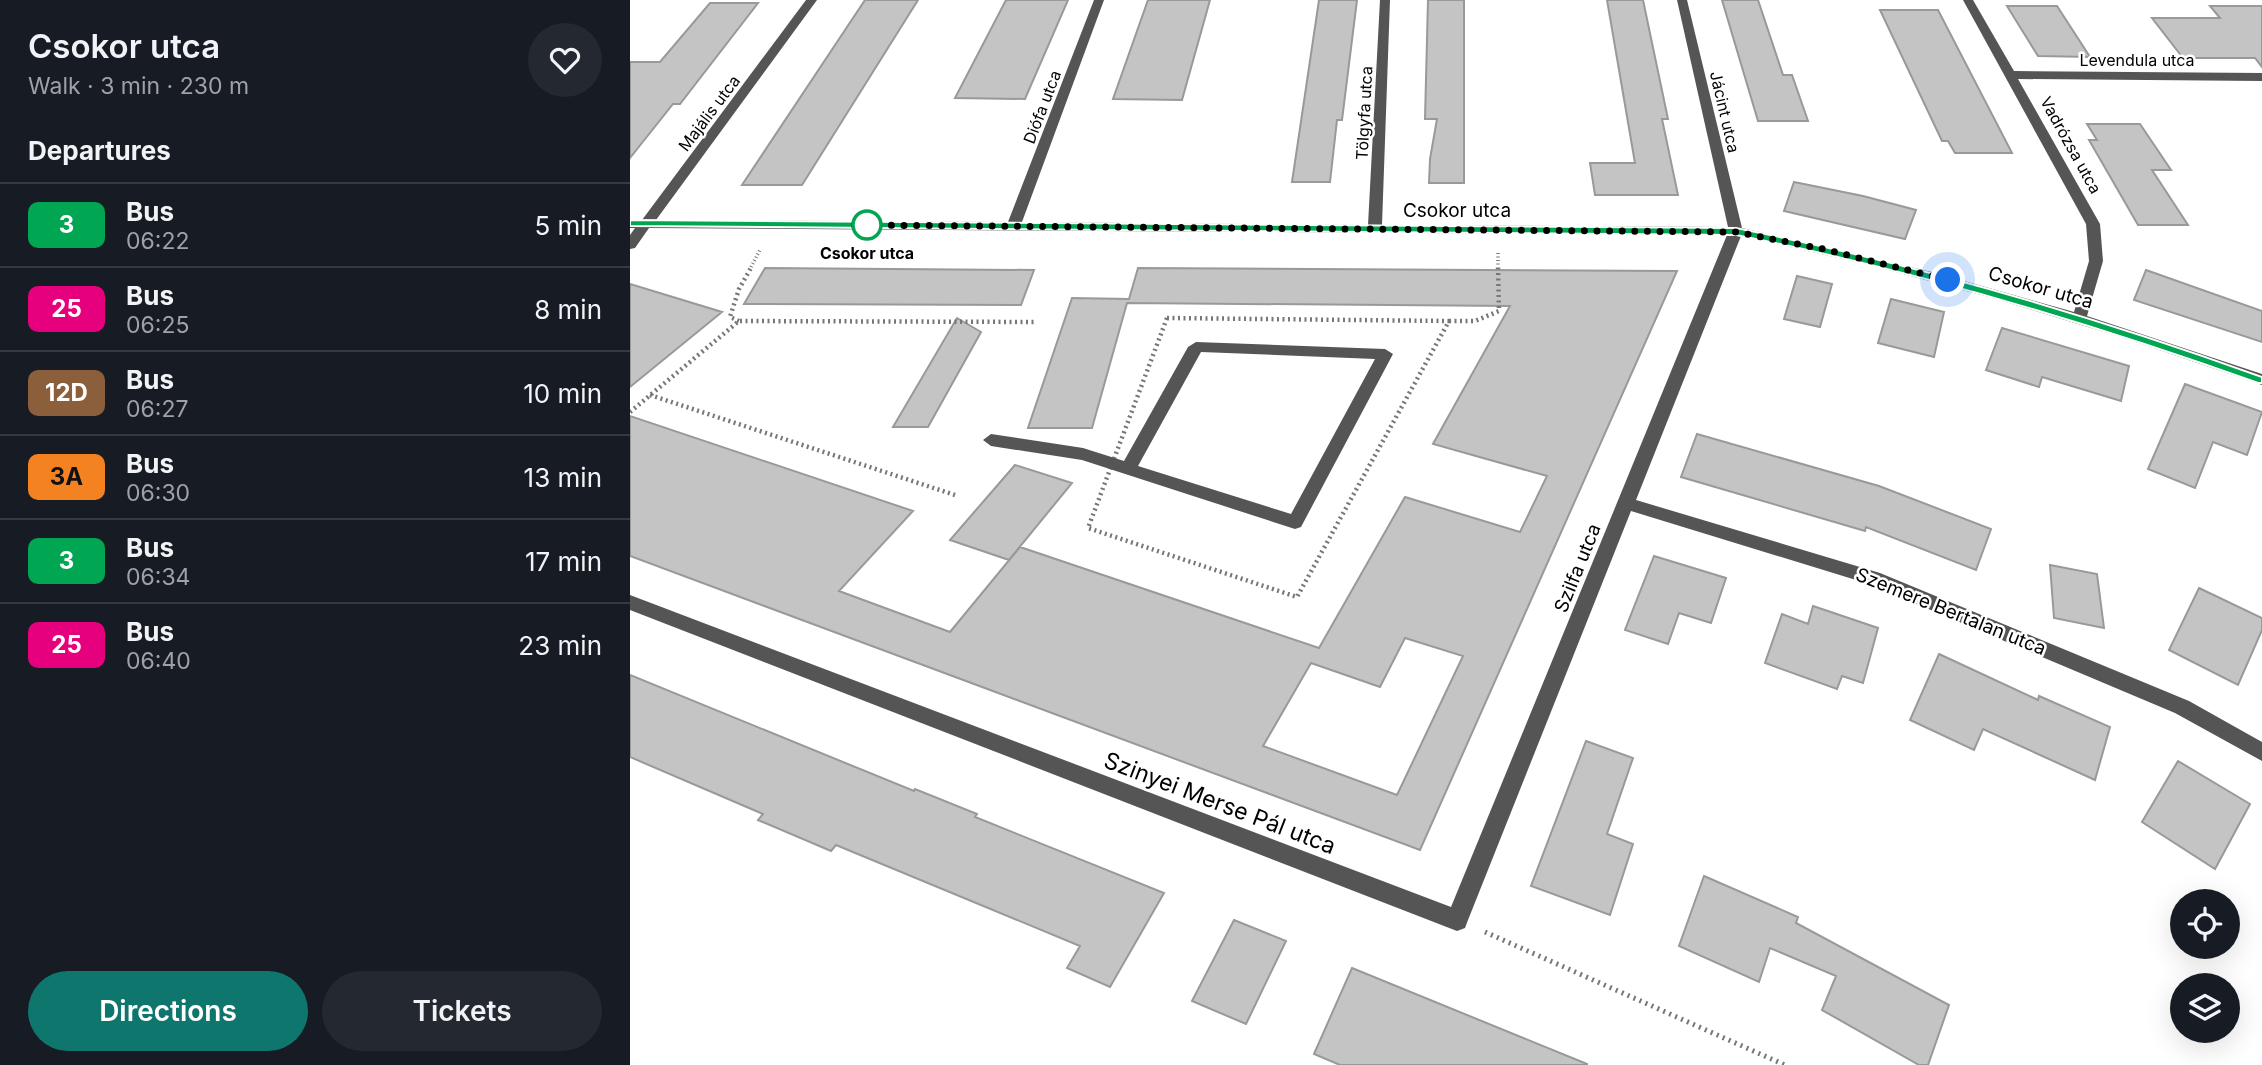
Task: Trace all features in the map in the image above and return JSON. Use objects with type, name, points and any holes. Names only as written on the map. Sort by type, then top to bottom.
[{"type":"street","name":"Majális utca","points":[[630,245],[812,0]]},
{"type":"street","name":"Diófa utca","points":[[1014,225],[1099,0]]},
{"type":"street","name":"Tölgyfa utca","points":[[1375,228],[1385,0]]},
{"type":"street","name":"Jácint utca","points":[[1682,0],[1736,232]]},
{"type":"street","name":"Vadrózsa utca","points":[[1968,0],[2094,224],[2099,247],[2097,264],[2079,318]]},
{"type":"street","name":"Levendula utca","points":[[2011,75],[2262,77]]},
{"type":"street","name":"Csokor utca","points":[[630,224],[1736,232],[1823,249],[1923,274],[2166,345],[2262,380]]},
{"type":"street","name":"Szilfa utca","points":[[1457,920],[1736,232]]},
{"type":"street","points":[[991,440],[1083,454],[1120,466],[1295,522],[1385,354],[1196,347],[1120,466]]},
{"type":"street","name":"Szemere Bertalan utca","points":[[1626,503],[1874,578],[2182,707],[2262,752]]},
{"type":"street","name":"Szinyei Merse Pál utca","points":[[630,602],[1457,920]]},
{"type":"path","points":[[774,225],[739,289],[730,317],[739,321],[1037,322]]},
{"type":"path","points":[[1448,321],[1297,597],[1088,528],[1120,466],[1167,318],[1475,321],[1499,311],[1498,229]]},
{"type":"path","points":[[630,412],[739,321]]},
{"type":"path","points":[[650,395],[955,495]]},
{"type":"path","points":[[1457,920],[1785,1065]]},
{"type":"building","points":[[865,0],[918,0],[802,185],[742,185]]},
{"type":"building","points":[[1006,0],[1068,0],[1025,99],[955,98]]},
{"type":"building","points":[[1148,0],[1210,0],[1182,100],[1113,99]]},
{"type":"building","points":[[1319,0],[1357,0],[1342,120],[1337,120],[1330,182],[1292,182]]},
{"type":"building","points":[[1428,0],[1464,0],[1464,183],[1429,183],[1437,119],[1425,119]]},
{"type":"building","points":[[1607,0],[1643,0],[1668,119],[1662,119],[1678,195],[1595,195],[1590,163],[1635,163]]},
{"type":"building","points":[[1722,0],[1758,0],[1783,75],[1792,75],[1808,121],[1758,121]]},
{"type":"building","points":[[710,3],[758,3],[680,104],[673,104],[630,158],[630,62],[660,62]]},
{"type":"building","points":[[2007,6],[2057,6],[2090,57],[2038,56]]},
{"type":"building","points":[[2210,6],[2262,6],[2262,67],[2255,58],[2183,58],[2152,18],[2220,18]]},
{"type":"building","points":[[1880,10],[1938,10],[2012,153],[1955,153],[1948,141],[1942,141]]},
{"type":"building","points":[[2087,124],[2140,124],[2171,170],[2152,170],[2188,225],[2138,225],[2089,140],[2097,140]]},
{"type":"building","points":[[1794,182],[1916,210],[1905,239],[1784,211]]},
{"type":"building","points":[[765,268],[1034,270],[1021,305],[744,304]]},
{"type":"building","points":[[1138,268],[1677,271],[1420,850],[630,556],[630,416],[913,511],[839,591],[950,632],[1020,547],[1319,648],[1405,497],[1520,532],[1547,476],[1433,444],[1510,306],[1127,303],[1092,428],[1028,428],[1072,298],[1129,299]],"holes":[[[1405,638],[1463,656],[1397,795],[1263,746],[1311,663],[1380,687]]]},
{"type":"building","points":[[2146,270],[2262,311],[2262,342],[2134,300]]},
{"type":"building","points":[[1797,276],[1832,284],[1820,327],[1784,319]]},
{"type":"building","points":[[630,284],[722,312],[630,387]]},
{"type":"building","points":[[1891,299],[1944,312],[1934,357],[1878,343]]},
{"type":"building","points":[[957,318],[981,332],[928,427],[893,427]]},
{"type":"building","points":[[2002,328],[2129,366],[2121,401],[2042,377],[2039,387],[1986,370]]},
{"type":"building","points":[[2185,384],[2262,412],[2247,455],[2213,442],[2195,488],[2148,469]]},
{"type":"building","points":[[1697,434],[1879,486],[1991,529],[1976,570],[1866,527],[1865,531],[1681,477]]},
{"type":"building","points":[[1015,465],[1072,483],[1009,560],[950,540]]},
{"type":"building","points":[[1654,556],[1726,578],[1711,623],[1679,613],[1668,644],[1625,630]]},
{"type":"building","points":[[2050,565],[2097,574],[2104,628],[2054,618]]},
{"type":"building","points":[[2199,588],[2262,618],[2262,630],[2238,685],[2169,650]]},
{"type":"building","points":[[1813,606],[1878,628],[1863,683],[1842,676],[1837,689],[1765,663],[1782,614],[1808,624]]},
{"type":"building","points":[[1939,654],[2038,700],[2039,696],[2110,727],[2095,780],[1983,729],[1974,750],[1910,720]]},
{"type":"building","points":[[630,675],[977,814],[975,817],[1164,893],[1110,987],[1067,968],[1080,946],[836,845],[831,851],[758,820],[763,814],[630,757]]},
{"type":"building","points":[[1586,741],[1633,758],[1607,834],[1633,844],[1610,915],[1531,886]]},
{"type":"building","points":[[2178,761],[2250,804],[2215,869],[2142,822]]},
{"type":"building","points":[[1704,876],[1798,917],[1796,923],[1949,1005],[1928,1065],[1919,1065],[1822,1010],[1836,976],[1770,948],[1759,982],[1679,946]]},
{"type":"building","points":[[1234,920],[1286,941],[1246,1024],[1192,1001]]},
{"type":"building","points":[[1352,968],[1587,1065],[1340,1065],[1314,1054]]},
{"type":"bus line","name":"3","points":[[630,224],[1736,232],[1823,249],[1948,280],[2166,345],[2262,380]]},
{"type":"place","name":"Csokor utca","points":[[867,225]]},
{"type":"route","points":[[867,225],[854,225],[1736,232],[1823,249],[1948,280]]}]
